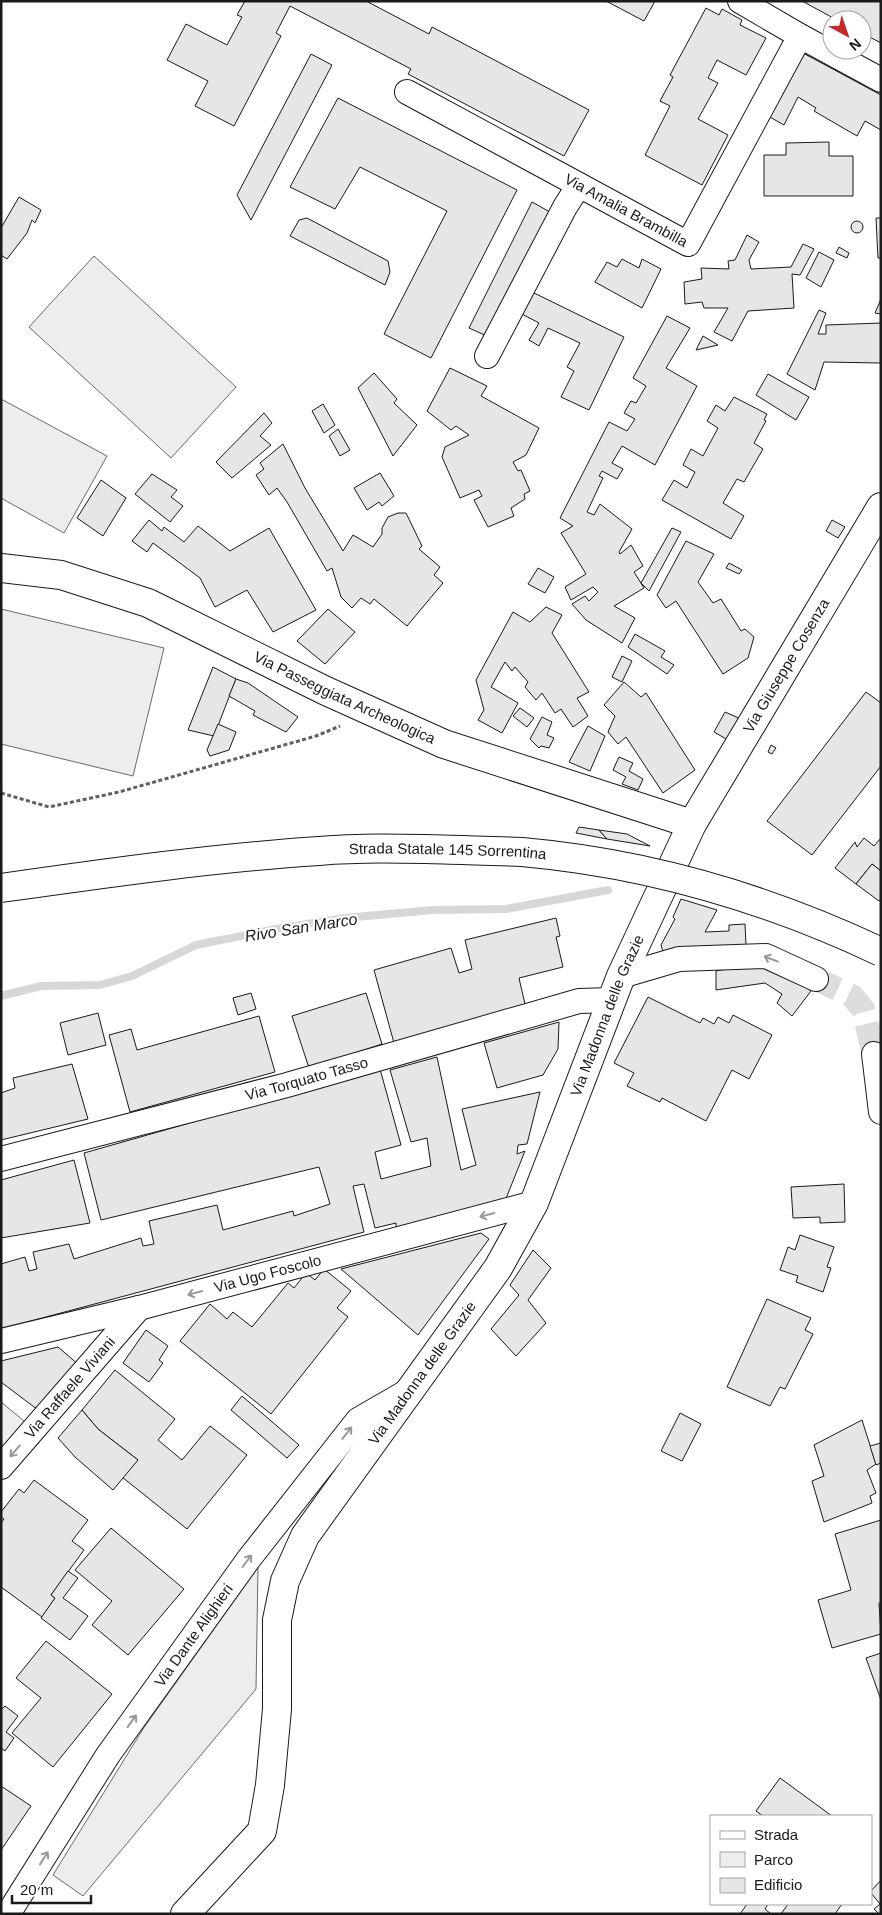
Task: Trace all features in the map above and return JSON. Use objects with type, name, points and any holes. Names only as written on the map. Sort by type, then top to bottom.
[{"type":"main road","name":"Via Giuseppe Cosenza","points":[[692,824],[881,507]]},
{"type":"main road","name":"Via Passeggiata Archeologica","points":[[1,568],[61,575],[148,603],[373,713],[444,744],[692,824]]},
{"type":"main road","name":"Via Madonna delle Grazie","points":[[184,1914],[262,1831],[270,1785],[276,1709],[277,1620],[286,1581],[305,1536],[498,1268],[534,1203],[616,988],[692,824]]},
{"type":"main road","name":"Strada Statale 145 Sorrentina","points":[[1,888],[217,859],[321,850],[427,849],[522,852],[625,866],[733,894],[834,930],[881,952]]},
{"type":"street","points":[[740,1],[881,80]]},
{"type":"street","name":"Via Amalia Brambilla","points":[[407,92],[688,244],[800,36]]},
{"type":"street","points":[[487,356],[565,207],[579,185]]},
{"type":"street","name":"Via Torquato Tasso","points":[[1,1159],[286,1085],[579,1001],[616,988],[679,958],[766,956],[816,979]]},
{"type":"street","points":[[874,1054],[881,1112]]},
{"type":"street","name":"Via Ugo Foscolo","points":[[1,1341],[139,1308],[534,1203]]},
{"type":"street","name":"Via Raffaele Viviani","points":[[1,1467],[139,1308]]},
{"type":"street","name":"Via Dante Alighieri","points":[[8,1914],[108,1755],[248,1560],[358,1420],[414,1387]]},
{"type":"path","points":[[1,793],[49,807],[119,792],[316,736],[373,713]]},
{"type":"green space","points":[[94,256],[236,387],[171,458],[29,327]]},
{"type":"green space","points":[[1,399],[107,456],[64,533],[1,498]]},
{"type":"green space","points":[[1,609],[164,648],[133,776],[1,744]]},
{"type":"green space","points":[[1,1402],[30,1426],[1,1451]]},
{"type":"green space","points":[[258,1567],[256,1689],[83,1896],[53,1875],[143,1729]]},
{"type":"building","points":[[245,1],[366,1],[429,34],[432,27],[589,110],[564,156],[408,74],[411,69],[290,6],[276,33],[281,36],[234,126],[195,106],[208,81],[167,60],[186,24],[227,45],[242,17],[237,15]]},
{"type":"building","points":[[606,1],[655,1],[644,21]]},
{"type":"building","points":[[802,1],[881,1],[881,43],[872,38],[872,10],[822,10],[822,12]]},
{"type":"building","points":[[706,8],[719,15],[722,9],[742,20],[740,25],[766,38],[746,75],[717,60],[708,78],[718,83],[698,119],[728,135],[702,185],[645,155],[670,106],[660,101],[673,77],[670,75]]},
{"type":"building","points":[[803,53],[881,95],[881,130],[865,121],[857,136],[814,111],[816,108],[798,97],[784,125],[768,116]]},
{"type":"building","points":[[311,54],[332,65],[251,220],[237,195]]},
{"type":"building","points":[[338,98],[517,190],[431,358],[384,334],[447,211],[360,167],[335,209],[290,187]]},
{"type":"building","points":[[829,142],[829,156],[853,156],[853,196],[764,196],[764,155],[786,155],[786,143]]},
{"type":"building","points":[[19,197],[41,210],[35,223],[32,220],[27,233],[7,259],[1,255],[1,228]]},
{"type":"building","points":[[532,202],[550,212],[487,336],[469,328]]},
{"type":"building","points":[[307,218],[388,261],[390,272],[385,285],[290,236],[299,220]]},
{"type":"building","points":[[876,218],[881,218],[881,258],[878,258]]},
{"type":"building","points":[[855,221],[859,221],[863,227],[859,233],[855,233],[851,229],[851,225]]},
{"type":"building","points":[[747,235],[759,242],[749,260],[751,269],[791,267],[803,244],[814,249],[800,275],[792,274],[794,308],[748,311],[732,341],[714,332],[728,308],[704,308],[702,302],[685,304],[684,282],[702,279],[701,268],[729,269],[728,261],[735,260]]},
{"type":"building","points":[[839,247],[849,253],[847,258],[836,253]]},
{"type":"building","points":[[819,252],[834,260],[821,287],[806,278]]},
{"type":"building","points":[[622,259],[639,268],[642,259],[661,269],[642,308],[595,282],[607,262],[617,267]]},
{"type":"building","points":[[532,292],[624,337],[589,410],[561,397],[574,371],[567,367],[580,343],[548,328],[539,346],[529,340],[539,323],[520,313]]},
{"type":"building","points":[[881,299],[881,314],[875,313]]},
{"type":"building","points":[[819,310],[826,313],[818,334],[826,334],[826,325],[881,323],[881,363],[824,362],[815,390],[787,374]]},
{"type":"building","points":[[667,316],[690,328],[666,368],[697,386],[655,465],[622,446],[612,463],[623,469],[617,479],[602,471],[599,476],[603,478],[587,512],[594,515],[600,504],[632,529],[619,552],[620,554],[631,545],[643,566],[634,572],[644,588],[614,606],[635,618],[622,643],[586,620],[572,604],[585,596],[589,601],[598,592],[593,587],[571,600],[565,587],[586,574],[561,533],[573,526],[560,518],[609,422],[627,431],[635,419],[624,413],[631,401],[636,403],[646,386],[633,378]]},
{"type":"building","points":[[703,336],[718,345],[696,350]]},
{"type":"building","points":[[450,368],[487,386],[481,396],[539,428],[526,455],[513,462],[518,471],[521,470],[530,491],[524,494],[525,499],[511,508],[514,516],[488,527],[474,500],[482,496],[479,490],[460,498],[442,457],[445,447],[469,435],[456,426],[451,430],[427,411]]},
{"type":"building","points":[[374,373],[397,399],[394,403],[417,425],[393,456],[358,388]]},
{"type":"building","points":[[768,374],[809,397],[796,420],[756,395]]},
{"type":"building","points":[[734,397],[767,414],[764,420],[766,421],[754,443],[763,449],[744,482],[737,479],[723,503],[744,516],[731,539],[662,500],[674,480],[687,488],[695,472],[683,465],[691,449],[703,456],[718,428],[707,421],[716,405],[725,411]]},
{"type":"building","points":[[323,404],[335,425],[324,433],[312,411]]},
{"type":"building","points":[[264,413],[272,423],[260,436],[271,445],[232,478],[216,462]]},
{"type":"building","points":[[338,429],[350,450],[340,456],[329,436]]},
{"type":"building","points":[[283,444],[305,488],[343,551],[353,535],[373,547],[382,534],[382,528],[388,517],[398,513],[406,513],[422,546],[419,549],[440,567],[434,575],[443,583],[407,626],[374,599],[370,604],[361,598],[352,608],[341,597],[332,568],[327,571],[277,488],[269,495],[256,475],[264,469],[260,463]]},
{"type":"building","points":[[380,473],[394,496],[382,506],[379,502],[367,510],[354,488]]},
{"type":"building","points":[[152,474],[177,490],[171,497],[183,506],[170,522],[135,494]]},
{"type":"building","points":[[101,480],[126,498],[103,536],[77,518]]},
{"type":"building","points":[[149,520],[162,531],[164,527],[184,542],[198,526],[230,551],[269,528],[316,610],[273,632],[247,590],[215,607],[200,578],[153,543],[147,552],[132,541]]},
{"type":"building","points":[[832,520],[845,527],[838,538],[826,531]]},
{"type":"building","points":[[672,528],[681,532],[649,591],[641,583]]},
{"type":"building","points":[[686,541],[714,554],[698,582],[713,603],[721,599],[741,631],[745,629],[754,637],[748,658],[723,674],[676,601],[666,608],[657,595]]},
{"type":"building","points":[[729,563],[742,570],[739,574],[726,568]]},
{"type":"building","points":[[538,568],[554,577],[545,593],[528,584]]},
{"type":"building","points":[[546,607],[562,615],[552,633],[589,692],[577,698],[588,716],[573,727],[561,709],[555,713],[542,693],[536,700],[525,687],[528,682],[515,667],[512,671],[505,662],[491,687],[518,703],[502,733],[478,720],[484,710],[476,680],[513,612],[530,622]]},
{"type":"building","points":[[328,609],[355,632],[325,664],[297,641]]},
{"type":"building","points":[[635,634],[665,651],[661,657],[674,665],[667,674],[628,647]]},
{"type":"building","points":[[622,656],[632,661],[622,682],[612,677]]},
{"type":"building","points":[[213,667],[236,679],[214,736],[188,730]]},
{"type":"building","points":[[236,679],[248,683],[298,717],[286,732],[253,715],[255,711],[229,696]]},
{"type":"building","points":[[624,682],[641,697],[646,693],[695,770],[663,793],[626,737],[618,744],[608,732],[615,716],[604,705]]},
{"type":"building","points":[[866,692],[881,703],[881,766],[812,855],[767,821]]},
{"type":"building","points":[[520,708],[534,718],[527,727],[513,716]]},
{"type":"building","points":[[725,712],[741,719],[728,740],[714,732]]},
{"type":"building","points":[[542,717],[552,722],[547,735],[554,738],[549,748],[541,746],[539,748],[530,739]]},
{"type":"building","points":[[218,724],[236,732],[229,750],[210,756],[207,750]]},
{"type":"building","points":[[588,726],[605,736],[590,771],[569,762]]},
{"type":"building","points":[[771,745],[776,748],[772,754],[768,752]]},
{"type":"building","points":[[619,757],[633,763],[629,771],[643,779],[638,790],[622,784],[626,777],[613,770]]},
{"type":"building","points":[[579,827],[599,830],[607,839],[576,833]]},
{"type":"building","points":[[599,830],[627,834],[650,846],[607,839]]},
{"type":"building","points":[[864,838],[874,846],[881,838],[881,871],[872,864],[856,884],[835,868],[855,842],[857,847]]},
{"type":"building","points":[[872,864],[881,871],[881,899],[879,901],[856,884]]},
{"type":"building","points":[[681,899],[717,910],[705,932],[729,931],[729,925],[745,924],[746,945],[663,952],[661,945],[675,919],[673,917]]},
{"type":"building","points":[[556,918],[560,936],[556,937],[563,967],[519,978],[525,1004],[394,1043],[374,970],[451,948],[459,973],[472,969],[465,940]]},
{"type":"building","points":[[756,963],[780,968],[811,991],[792,1016],[777,1003],[782,994],[765,983],[716,990],[716,971]]},
{"type":"building","points":[[251,993],[256,1009],[238,1015],[233,998]]},
{"type":"building","points":[[366,993],[382,1044],[309,1068],[292,1016]]},
{"type":"building","points":[[648,997],[700,1023],[703,1018],[714,1024],[718,1017],[729,1023],[733,1015],[772,1035],[749,1079],[732,1070],[706,1121],[662,1098],[660,1102],[627,1086],[634,1073],[614,1063]]},
{"type":"building","points":[[98,1013],[106,1045],[68,1055],[60,1023]]},
{"type":"building","points":[[259,1016],[275,1072],[130,1112],[109,1035],[131,1029],[137,1050]]},
{"type":"building","points":[[559,1022],[558,1049],[543,1075],[497,1088],[484,1043]]},
{"type":"building","points":[[437,1057],[461,1170],[476,1165],[462,1109],[540,1092],[527,1144],[518,1145],[517,1154],[525,1151],[505,1201],[396,1232],[396,1223],[375,1228],[364,1184],[353,1186],[364,1232],[1,1329],[1,1264],[25,1257],[29,1271],[37,1269],[33,1252],[69,1244],[74,1259],[141,1238],[143,1246],[154,1244],[149,1221],[217,1205],[223,1230],[293,1211],[294,1216],[330,1204],[319,1167],[101,1220],[84,1153],[380,1069],[401,1145],[375,1152],[381,1179],[431,1166],[427,1138],[411,1142],[390,1070]]},
{"type":"building","points":[[72,1064],[88,1119],[1,1140],[1,1093],[15,1088],[13,1078]]},
{"type":"building","points":[[74,1160],[90,1223],[1,1238],[1,1180]]},
{"type":"building","points":[[844,1184],[845,1222],[820,1223],[820,1217],[793,1218],[791,1187]]},
{"type":"building","points":[[481,1233],[489,1239],[418,1335],[341,1269]]},
{"type":"building","points":[[800,1235],[834,1247],[827,1267],[831,1268],[823,1292],[796,1282],[798,1276],[780,1270],[788,1247],[795,1250]]},
{"type":"building","points":[[533,1250],[551,1268],[528,1300],[546,1323],[516,1356],[491,1329],[519,1295],[510,1285]]},
{"type":"building","points":[[324,1269],[351,1291],[337,1308],[348,1317],[271,1414],[180,1341],[210,1304],[227,1319],[233,1312],[252,1327],[288,1283],[294,1288],[306,1273],[315,1280]]},
{"type":"building","points":[[767,1299],[811,1318],[805,1330],[813,1334],[785,1389],[780,1387],[770,1406],[727,1387]]},
{"type":"building","points":[[146,1330],[168,1346],[159,1360],[163,1363],[149,1382],[123,1363]]},
{"type":"building","points":[[58,1347],[79,1365],[38,1410],[1,1382],[1,1361]]},
{"type":"building","points":[[115,1370],[175,1419],[158,1440],[182,1460],[210,1426],[247,1455],[187,1529],[122,1477],[138,1460],[98,1429],[82,1410]]},
{"type":"building","points":[[242,1396],[299,1445],[287,1458],[231,1410]]},
{"type":"building","points":[[82,1410],[98,1429],[138,1460],[113,1490],[75,1457],[58,1438]]},
{"type":"building","points":[[680,1413],[701,1424],[682,1461],[661,1451]]},
{"type":"building","points":[[862,1420],[876,1464],[867,1470],[876,1493],[870,1496],[872,1503],[824,1522],[812,1481],[824,1476],[814,1445]]},
{"type":"building","points":[[881,1443],[881,1463],[876,1465],[870,1446]]},
{"type":"building","points":[[34,1480],[88,1520],[72,1541],[84,1550],[51,1595],[55,1598],[42,1617],[1,1587],[1,1523],[4,1519],[1,1517],[1,1512],[19,1489],[24,1493]]},
{"type":"building","points":[[881,1520],[881,1602],[879,1603],[881,1634],[832,1648],[818,1600],[851,1590],[835,1534]]},
{"type":"building","points":[[111,1528],[184,1589],[128,1655],[92,1625],[112,1601],[75,1570]]},
{"type":"building","points":[[68,1571],[78,1578],[63,1598],[88,1616],[70,1640],[41,1618],[55,1598],[51,1595]]},
{"type":"building","points":[[46,1641],[112,1694],[53,1767],[12,1733],[41,1698],[16,1678]]},
{"type":"building","points":[[881,1653],[881,1700],[866,1658]]},
{"type":"building","points":[[5,1706],[18,1716],[6,1732],[14,1738],[5,1751],[1,1748],[1,1710]]},
{"type":"building","points":[[780,1778],[831,1815],[762,1815],[756,1811]]},
{"type":"building","points":[[1,1786],[31,1806],[1,1850]]},
{"type":"building","points":[[881,1880],[881,1914],[874,1909],[880,1904],[872,1894],[872,1890]]},
{"type":"building","points":[[746,1905],[767,1905],[765,1909],[771,1914],[740,1914]]},
{"type":"building","points":[[787,1905],[841,1905],[835,1914],[781,1914]]},
{"type":"waterway","name":"Rivo San Marco","points":[[1,996],[41,986],[100,985],[132,976],[196,945],[276,929],[344,918],[433,910],[506,909],[608,890]]},
{"type":"tunnel","points":[[816,979],[852,996],[863,1009],[874,1054]]}]
